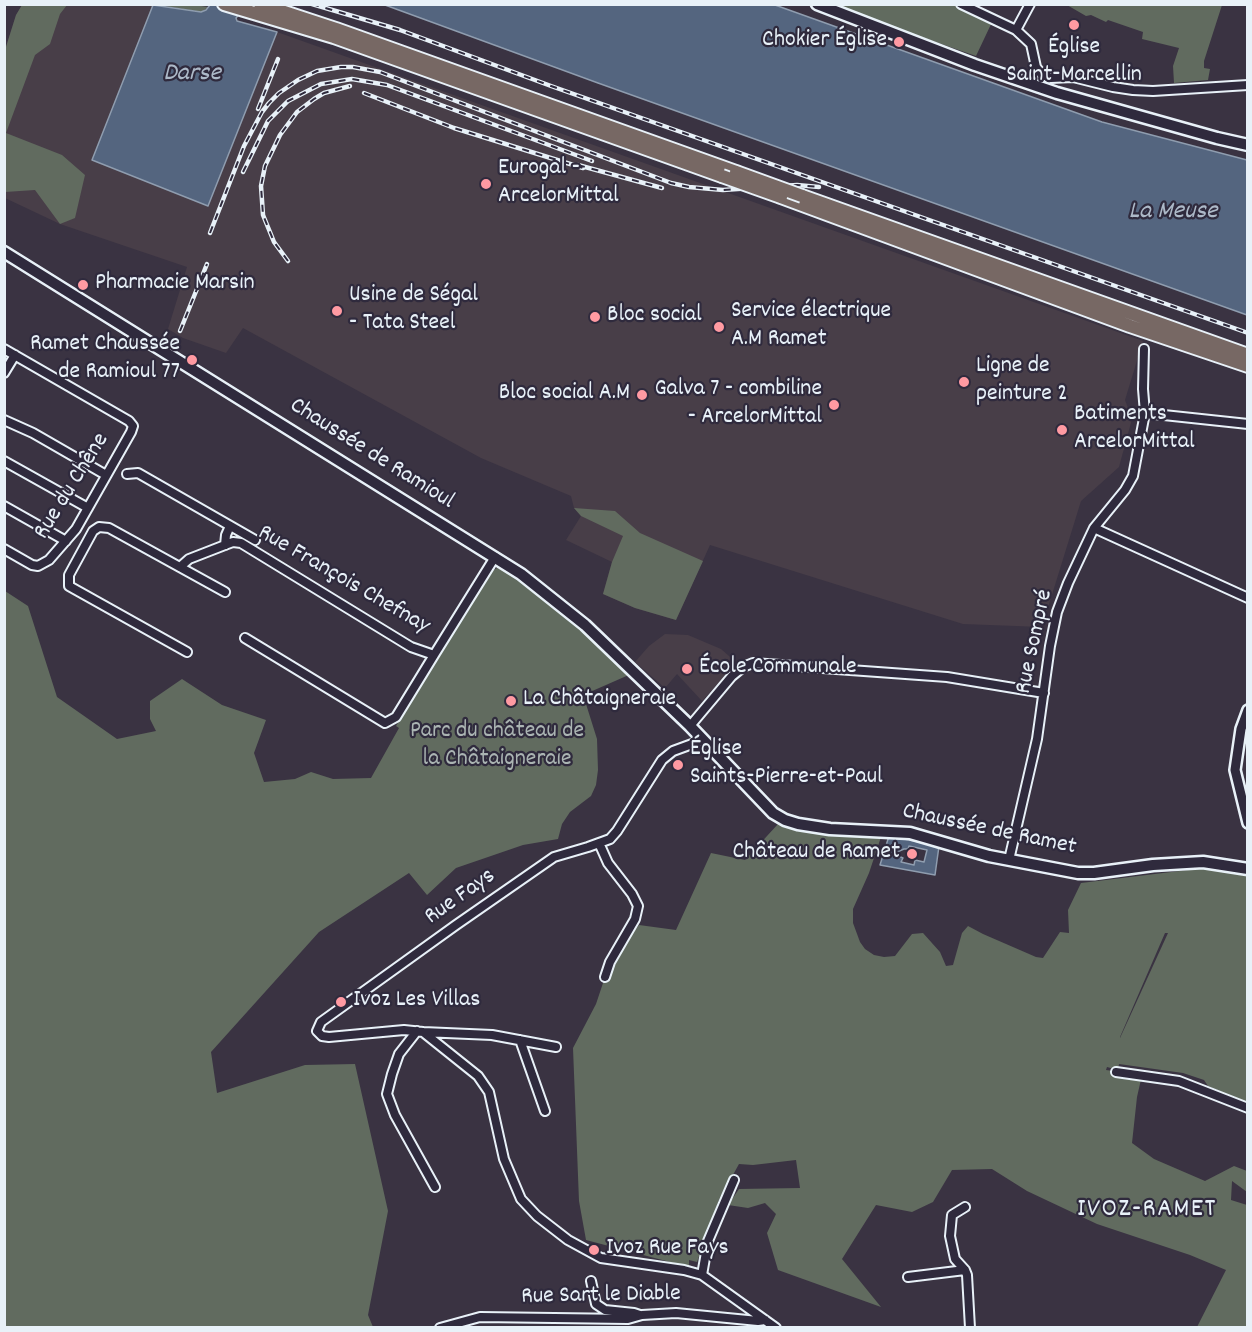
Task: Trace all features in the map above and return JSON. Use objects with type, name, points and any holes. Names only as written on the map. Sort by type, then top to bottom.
[{"type":"highway","points":[[224,4],[334,37],[781,197],[1130,326],[1248,366]]},
{"type":"highway","points":[[260,4],[336,28],[1248,355]]},
{"type":"main road","points":[[817,4],[975,65],[1057,93],[1248,145]]},
{"type":"main road","name":"Chaussée de Ramioul","points":[[4,252],[535,584],[575,616],[690,726]]},
{"type":"main road","points":[[690,726],[703,740]]},
{"type":"main road","name":"Chaussée de Ramet","points":[[703,740],[773,813],[790,822],[830,829],[910,833],[975,852],[1078,873],[1203,862],[1247,866]]},
{"type":"street","points":[[961,4],[1016,30],[1031,44],[1036,67],[1042,75],[1052,78],[1073,76],[1113,87],[1153,91],[1248,84]]},
{"type":"street","points":[[1016,30],[1030,4]]},
{"type":"street","points":[[4,349],[15,355],[4,373]]},
{"type":"street","name":"Rue Sompré","points":[[1009,860],[1037,739],[1057,612],[1094,528],[1125,490],[1133,476],[1145,413],[1144,349]]},
{"type":"street","name":"Rue du Chêne","points":[[4,549],[27,563],[38,566],[50,560],[88,508],[133,429],[129,421],[15,355]]},
{"type":"street","points":[[1145,413],[1248,424]]},
{"type":"street","points":[[4,420],[33,433],[106,475]]},
{"type":"street","points":[[4,461],[88,508]]},
{"type":"street","name":"Rue François Chefnay","points":[[127,474],[138,473],[255,540]]},
{"type":"street","points":[[4,506],[66,541]]},
{"type":"street","name":"Rue François Chefnay","points":[[225,545],[230,526]]},
{"type":"street","points":[[187,652],[71,589],[68,581],[71,571],[93,531],[99,527],[109,528],[225,592]]},
{"type":"street","points":[[1094,528],[1248,598]]},
{"type":"street","name":"Rue François Chefnay","points":[[180,567],[189,559],[225,545],[237,543],[245,545],[411,647],[434,655],[495,557]]},
{"type":"street","points":[[245,638],[385,723],[396,717],[434,655]]},
{"type":"street","points":[[690,726],[732,676],[743,667],[753,663],[947,677],[1044,694]]},
{"type":"street","points":[[1248,710],[1241,729],[1235,770],[1248,823]]},
{"type":"street","name":"Rue Fays","points":[[420,1031],[404,1030],[329,1037],[322,1036],[317,1031],[321,1022],[554,857],[610,838],[617,831],[662,760],[673,751],[703,740]]},
{"type":"street","points":[[599,843],[608,863],[632,894],[638,906],[635,919],[610,962],[605,977]]},
{"type":"street","points":[[420,1031],[492,1035],[556,1047]]},
{"type":"street","points":[[420,1031],[399,1054],[387,1094],[395,1115],[435,1188]]},
{"type":"street","points":[[420,1031],[478,1076],[489,1092],[504,1159],[521,1198],[537,1216],[568,1240],[601,1257],[702,1275],[776,1328]]},
{"type":"street","points":[[520,1040],[545,1111]]},
{"type":"street","points":[[1116,1072],[1179,1081],[1248,1108]]},
{"type":"street","points":[[702,1275],[708,1240],[734,1180]]},
{"type":"street","points":[[965,1207],[952,1215],[950,1236],[955,1259],[967,1275],[970,1328]]},
{"type":"street","points":[[908,1277],[965,1270]]},
{"type":"street","points":[[591,1281],[596,1304],[605,1310],[640,1315]]},
{"type":"street","name":"Rue Sart le Diable","points":[[440,1328],[480,1317],[628,1319],[640,1315],[676,1313],[758,1322],[765,1320]]},
{"type":"street","points":[[735,1328],[738,1318]]},
{"type":"shaded area","points":[[158,4],[201,12],[210,5],[247,5],[236,18],[237,21],[277,32],[1143,341],[1125,400],[1132,419],[1119,467],[1081,501],[1042,627],[963,624],[710,545],[676,620],[635,608],[603,594],[612,562],[566,540],[581,516],[574,508],[571,496],[481,458],[243,328],[226,353],[183,338],[168,329],[187,267],[60,224],[5,198],[5,50],[16,15],[22,5]]},
{"type":"shaded area","name":"École Communale","points":[[665,634],[688,635],[721,649],[737,663],[702,701],[677,674],[665,688],[635,662],[649,646]]},
{"type":"green space","points":[[22,5],[67,5],[60,14],[50,44],[35,55],[6,133],[62,155],[85,175],[75,218],[60,224],[35,190],[5,192],[5,50],[16,15]]},
{"type":"green space","points":[[158,5],[195,5],[208,7],[202,12]]},
{"type":"green space","points":[[836,5],[957,5],[993,20],[976,56]]},
{"type":"green space","points":[[1067,5],[1222,5],[1204,61],[1204,68],[1210,69],[1208,80],[1174,83],[1173,66],[1179,48],[1142,39],[1143,32],[1108,20],[1106,22],[1091,15],[1086,16]]},
{"type":"green space","points":[[574,508],[615,511],[640,533],[703,561],[676,620],[635,608],[603,594],[612,562],[623,536],[581,516]]},
{"type":"green space","name":"Parc du château de la Châtaigneraie","points":[[497,568],[507,570],[552,602],[631,674],[590,692],[586,704],[597,739],[598,770],[596,785],[591,796],[570,812],[562,824],[558,839],[523,845],[456,868],[427,895],[409,873],[319,932],[211,1052],[217,1093],[305,1065],[355,1064],[388,1211],[368,1315],[373,1327],[5,1327],[5,591],[28,606],[57,697],[117,739],[156,731],[150,719],[150,701],[182,679],[222,705],[266,720],[254,753],[264,782],[295,779],[311,772],[333,779],[371,778],[399,728],[396,726],[489,573]]},
{"type":"green space","points":[[778,824],[840,835],[879,835],[881,837],[869,873],[853,909],[853,923],[860,942],[874,955],[895,956],[912,934],[923,933],[940,952],[946,966],[953,965],[962,933],[968,926],[1036,957],[1043,958],[1060,932],[1069,933],[1068,910],[1081,883],[1204,868],[1247,876],[1247,1103],[1208,1086],[1204,1080],[1183,1073],[1119,1064],[1118,1070],[1107,1067],[1106,1070],[1142,1075],[1132,1143],[1154,1159],[1205,1181],[1234,1166],[1247,1171],[1247,1192],[1232,1181],[1231,1200],[1247,1205],[1247,1327],[1197,1327],[1226,1270],[1190,1255],[1097,1224],[1027,1191],[992,1169],[952,1170],[933,1202],[912,1212],[876,1205],[842,1259],[881,1307],[778,1270],[767,1233],[776,1214],[765,1203],[748,1208],[728,1205],[739,1189],[800,1188],[796,1160],[753,1165],[739,1164],[719,1200],[697,1262],[689,1260],[689,1267],[586,1240],[579,1201],[573,1048],[596,1004],[610,962],[639,925],[676,930],[711,853],[745,860]],"holes":[[[1165,933],[1168,933],[1120,1038]]]},
{"type":"water","name":"Darse","points":[[153,5],[201,12],[210,5],[247,5],[236,18],[237,21],[277,32],[208,206],[92,160]]},
{"type":"water","name":"La Meuse","points":[[385,5],[775,5],[1102,122],[1247,160],[1247,315],[598,83]]},
{"type":"water","points":[[889,836],[939,846],[935,875],[880,865]],"holes":[[[909,846],[927,850],[924,862],[915,860],[914,865],[901,862],[903,858],[898,856],[897,852],[908,849]]]},
{"type":"railway","points":[[312,4],[400,30],[551,86],[1248,333]]},
{"type":"railway","points":[[258,109],[278,59]]},
{"type":"railway","points":[[210,233],[244,146],[269,103],[298,80],[317,71],[341,67],[380,72],[671,183],[723,190],[797,185],[819,187]]},
{"type":"railway","points":[[243,172],[268,121],[288,101],[321,84],[352,79],[387,85],[592,161]]},
{"type":"railway","points":[[288,261],[274,242],[263,215],[261,186],[265,166],[280,135],[297,112],[324,93],[350,86]]},
{"type":"railway","points":[[364,93],[454,128],[583,168]]},
{"type":"railway","points":[[578,165],[662,188]]},
{"type":"railway","points":[[180,331],[207,264]]},
{"type":"place","name":"Église Saint-Marcellin","points":[[1074,25]]},
{"type":"place","name":"Chokier Église","points":[[899,42]]},
{"type":"place","name":"Eurogal - ArcelorMittal","points":[[486,184]]},
{"type":"place","name":"Pharmacie Marsin","points":[[83,285]]},
{"type":"place","name":"Usine de Ségal - Tata Steel","points":[[337,311]]},
{"type":"place","name":"Bloc social","points":[[595,317]]},
{"type":"place","name":"Service électrique A.M Ramet","points":[[719,327]]},
{"type":"place","name":"Ramet Chaussée de Ramioul 77","points":[[192,360]]},
{"type":"place","name":"Ligne de peinture 2","points":[[964,382]]},
{"type":"place","name":"Bloc social A.M","points":[[642,395]]},
{"type":"place","name":"Galva 7 - combiline - ArcelorMittal","points":[[834,405]]},
{"type":"place","name":"Batiments ArcelorMittal","points":[[1062,430]]},
{"type":"place","name":"École Communale","points":[[687,669]]},
{"type":"place","name":"La Châtaigneraie","points":[[511,701]]},
{"type":"place","name":"Église Saints-Pierre-et-Paul","points":[[678,765]]},
{"type":"place","name":"Château de Ramet","points":[[912,854]]},
{"type":"place","name":"Ivoz Les Villas","points":[[341,1002]]},
{"type":"place","name":"Ivoz Rue Fays","points":[[594,1250]]},
{"type":"district","name":"IVOZ-RAMET","points":[[1147,1211]]}]
